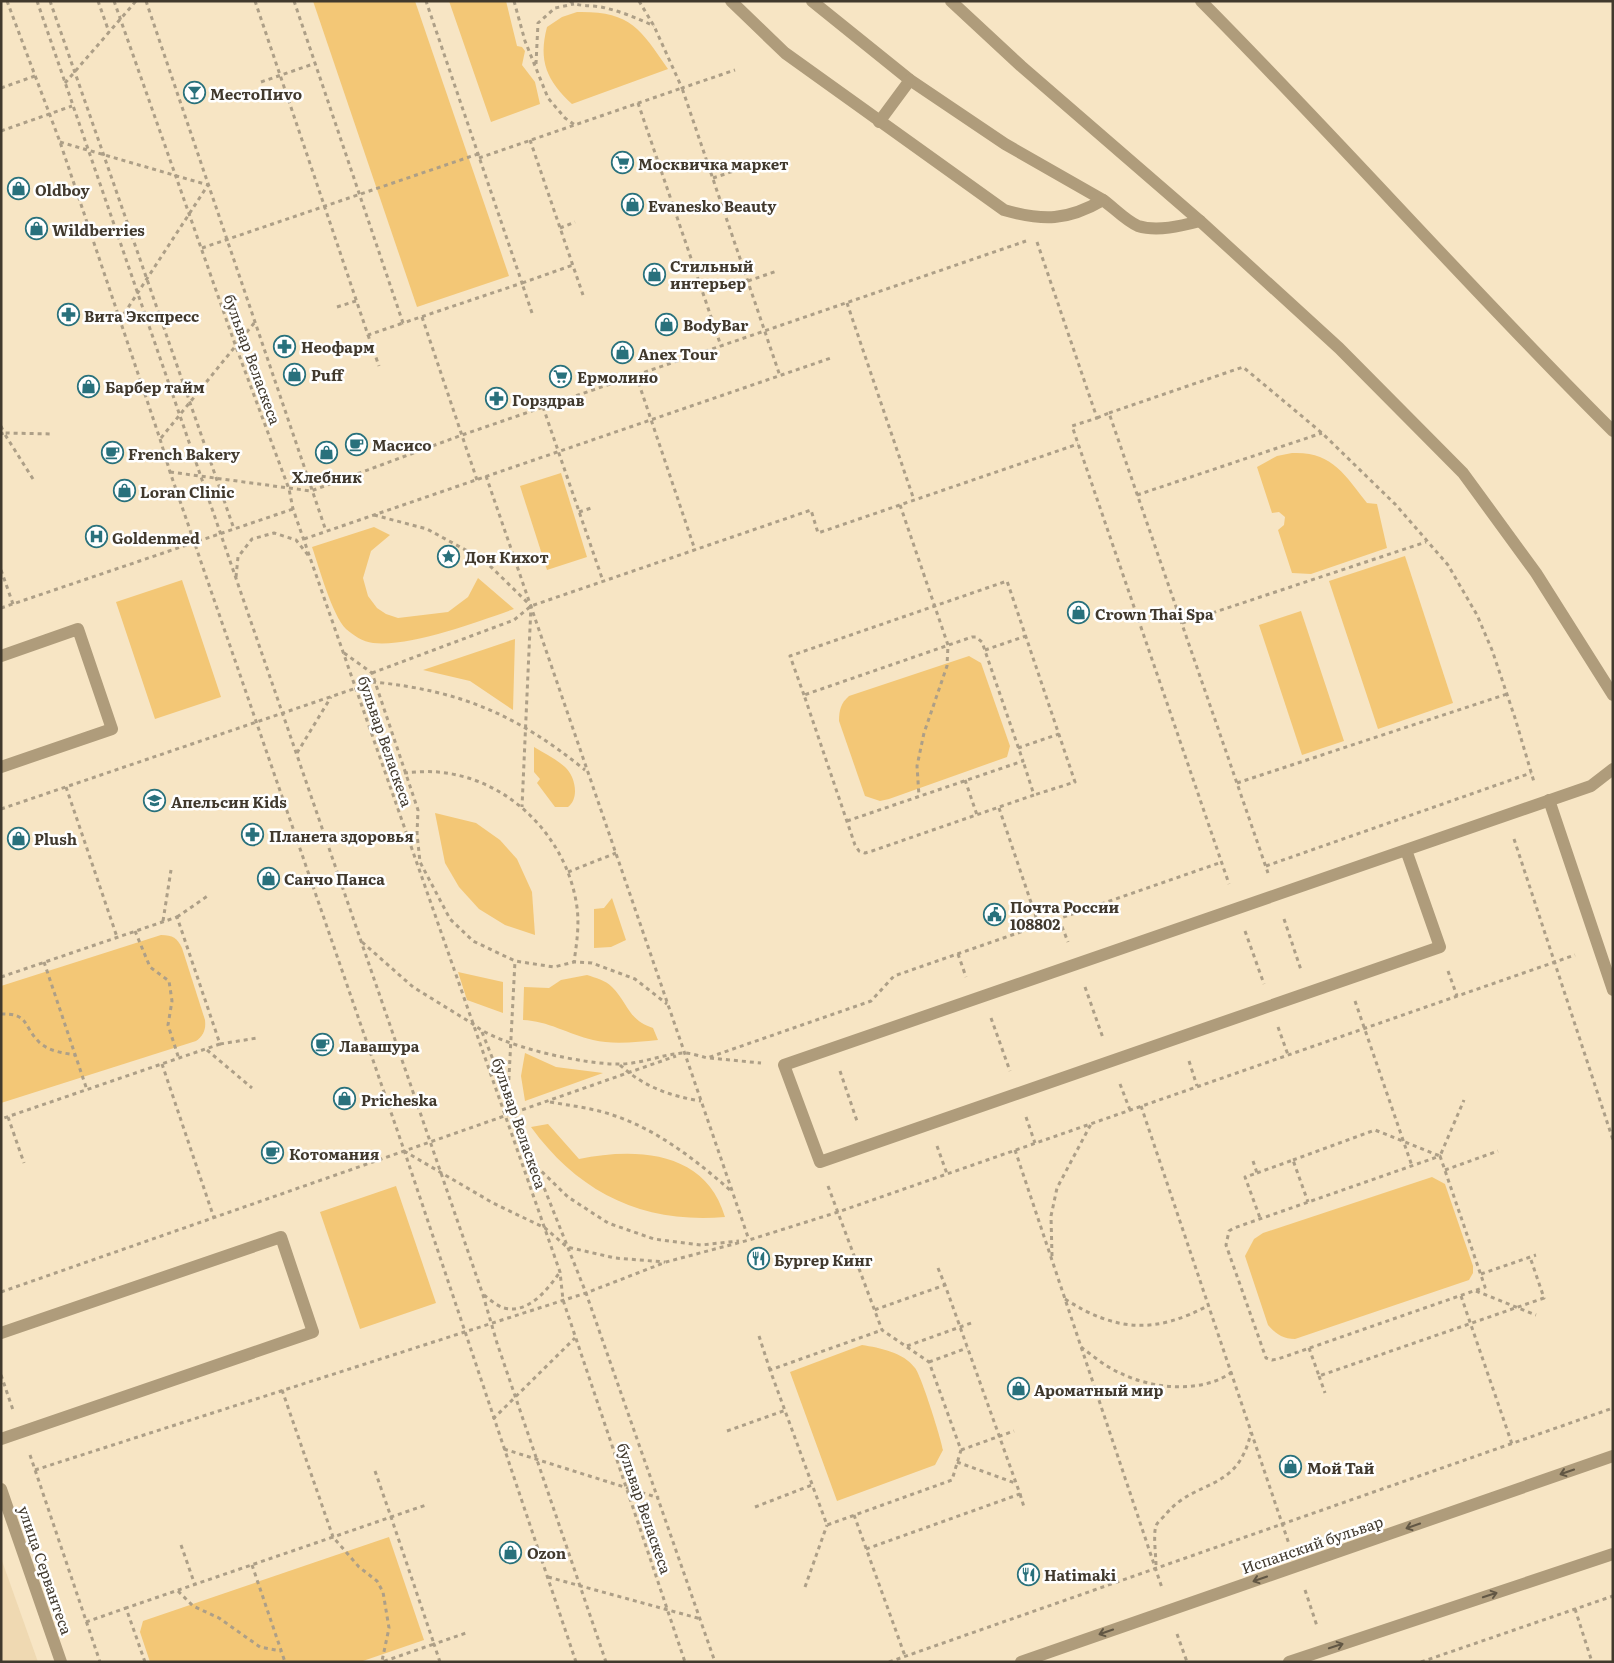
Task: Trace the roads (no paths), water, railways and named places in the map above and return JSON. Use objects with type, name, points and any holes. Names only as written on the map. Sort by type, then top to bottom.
[{"type":"street","points":[[731,1],[785,53],[1004,210],[1034,218],[1064,217],[1086,210],[1103,200]]},
{"type":"street","points":[[812,1],[910,80],[1005,144],[1103,200],[1137,225],[1154,228],[1178,226],[1200,221]]},
{"type":"street","points":[[951,1],[1021,66],[1200,221],[1338,348],[1463,473],[1536,573],[1613,695]]},
{"type":"street","points":[[1201,1],[1306,108],[1529,348],[1613,431]]},
{"type":"street","points":[[879,122],[910,80]]},
{"type":"street","points":[[1,656],[78,629],[112,729],[1,767]]},
{"type":"street","points":[[1406,850],[1440,947],[820,1162],[784,1065],[1591,786],[1613,769]]},
{"type":"street","points":[[1549,800],[1613,990]]},
{"type":"street","points":[[1,1333],[281,1237],[313,1332],[1,1439]]},
{"type":"street","name":"Испанский бульвар","points":[[1021,1662],[1613,1456]]},
{"type":"street","name":"улица Сервантеса","points":[[1,1489],[60,1662]]},
{"type":"street","points":[[1289,1662],[1613,1554]]},
{"type":"place","name":"МестоПиvо","points":[[194,93]]},
{"type":"place","name":"Москвичка маркет","points":[[622,163]]},
{"type":"place","name":"Oldboy","points":[[19,189]]},
{"type":"place","name":"Evanesko Beauty","points":[[632,205]]},
{"type":"place","name":"Wildberries","points":[[36,229]]},
{"type":"place","name":"Стильный интерьер","points":[[654,274]]},
{"type":"place","name":"Вита Экспресс","points":[[68,315]]},
{"type":"place","name":"BodyBar","points":[[667,324]]},
{"type":"place","name":"Неофарм","points":[[285,346]]},
{"type":"place","name":"Anex Tour","points":[[622,353]]},
{"type":"place","name":"Puff","points":[[295,374]]},
{"type":"place","name":"Ермолино","points":[[561,376]]},
{"type":"place","name":"Барбер тайм","points":[[89,386]]},
{"type":"place","name":"Горздрав","points":[[496,399]]},
{"type":"place","name":"Масисо","points":[[356,444]]},
{"type":"place","name":"French Bakery","points":[[112,453]]},
{"type":"place","name":"Хлебник","points":[[327,453]]},
{"type":"place","name":"Loran Clinic","points":[[124,491]]},
{"type":"place","name":"Goldenmed","points":[[96,537]]},
{"type":"place","name":"Дон Кихот","points":[[449,556]]},
{"type":"place","name":"Crown Thai Spa","points":[[1079,613]]},
{"type":"place","name":"Апельсин Kids","points":[[155,801]]},
{"type":"place","name":"Планета здоровья","points":[[253,835]]},
{"type":"place","name":"Plush","points":[[18,838]]},
{"type":"place","name":"Санчо Панса","points":[[268,878]]},
{"type":"place","name":"Почта России 108802","points":[[994,915]]},
{"type":"place","name":"Лавашура","points":[[323,1045]]},
{"type":"place","name":"Pricheska","points":[[345,1099]]},
{"type":"place","name":"Котомания","points":[[273,1153]]},
{"type":"place","name":"Бургер Кинг","points":[[758,1259]]},
{"type":"place","name":"Ароматный мир","points":[[1018,1389]]},
{"type":"place","name":"Мой Тай","points":[[1291,1467]]},
{"type":"place","name":"Ozon","points":[[511,1552]]},
{"type":"place","name":"Hatimaki","points":[[1028,1574]]}]
